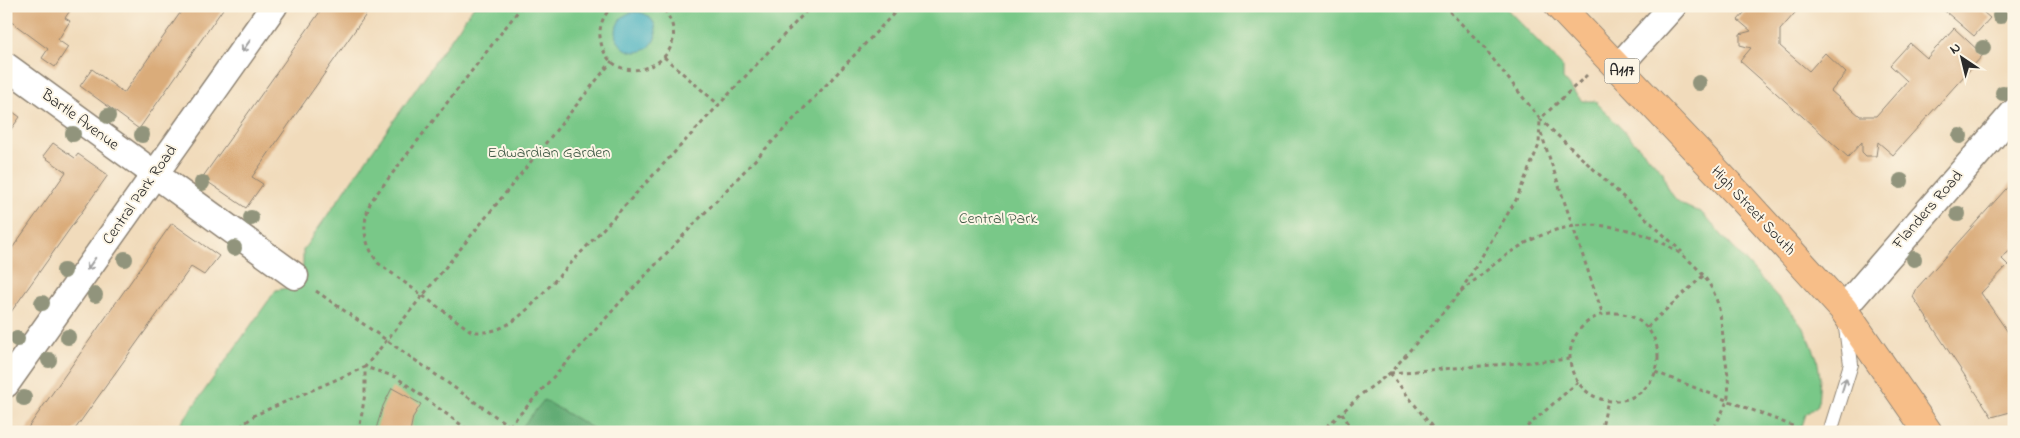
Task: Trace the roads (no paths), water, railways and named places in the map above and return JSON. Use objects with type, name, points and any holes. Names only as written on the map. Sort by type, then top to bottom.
[{"type":"main road","name":"High Street South","points":[[1559,6],[1843,310],[1928,432]]},
{"type":"street","name":"Central Park Road","points":[[6,384],[274,6]]},
{"type":"street","points":[[1612,61],[1673,6]]},
{"type":"street","name":"Bartle Avenue","points":[[6,66],[295,276]]},
{"type":"street","name":"Flanders Road","points":[[1843,310],[2010,124]]},
{"type":"lane","points":[[1830,432],[1850,364],[1843,310]]},
{"type":"water","points":[[640,12],[647,15],[653,21],[656,32],[655,40],[647,49],[640,52],[632,52],[625,49],[617,40],[616,28],[619,21],[628,13]]},
{"type":"park label","name":"Edwardian Garden","points":[[549,153]]},
{"type":"park label","name":"Central Park","points":[[998,219]]}]
